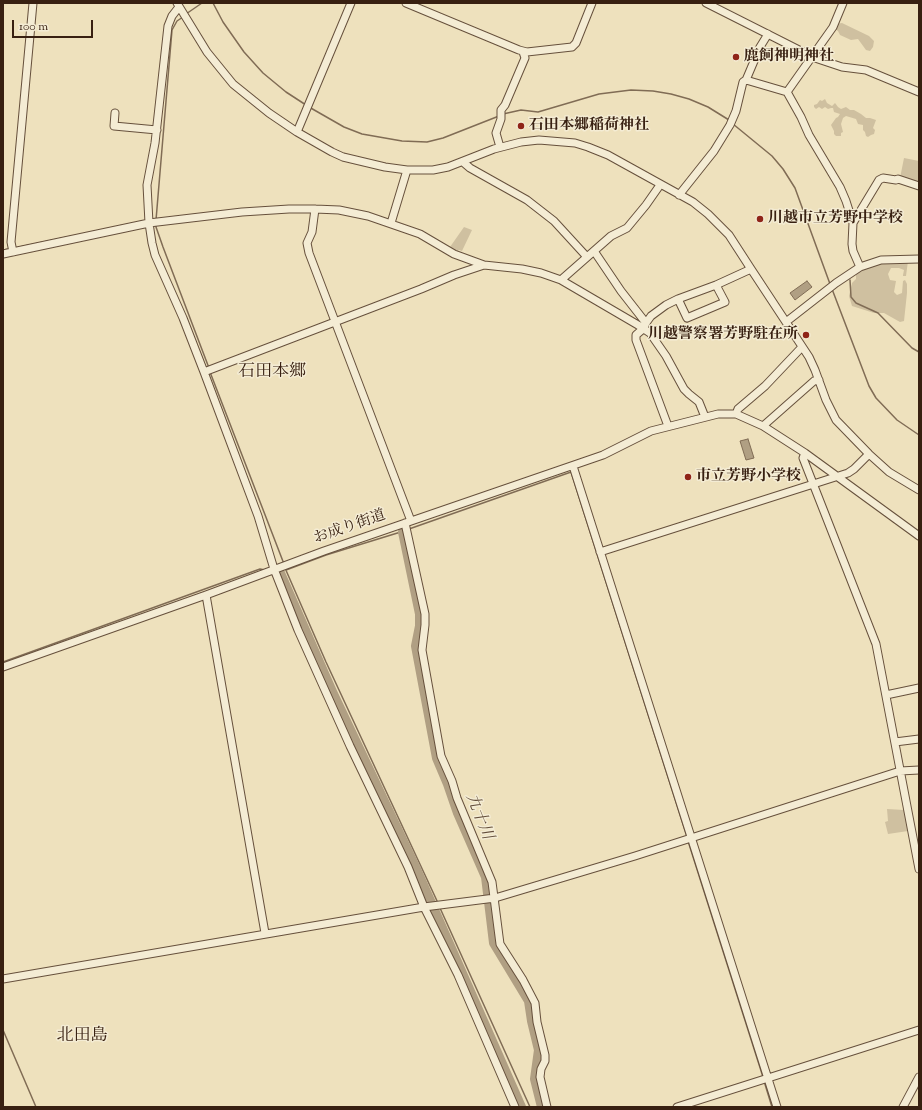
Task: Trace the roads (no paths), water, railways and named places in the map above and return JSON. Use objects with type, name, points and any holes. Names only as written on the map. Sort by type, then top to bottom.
[{"type":"street","points":[[13,252],[10,242],[33,3]]},
{"type":"street","points":[[297,132],[351,3]]},
{"type":"street","points":[[406,3],[523,52],[572,47],[576,43],[592,3]]},
{"type":"street","points":[[706,3],[830,64],[866,70],[919,92]]},
{"type":"street","points":[[787,92],[833,27],[843,3]]},
{"type":"street","points":[[178,5],[206,52],[233,84],[268,113],[332,152],[369,164],[407,170],[433,170],[463,162],[511,143],[529,140],[576,143],[603,153],[693,202],[729,235],[808,357],[832,414],[869,454],[889,472],[919,490]]},
{"type":"street","points":[[178,5],[168,26],[154,153],[147,185],[149,223],[155,255],[183,318],[204,372],[258,516],[274,570],[314,668],[408,867],[424,906],[458,975],[515,1107]]},
{"type":"street","points":[[679,195],[723,138],[736,112],[743,82],[746,80],[760,47],[768,34]]},
{"type":"street","points":[[500,147],[496,131],[501,119],[502,110],[525,58],[523,52]]},
{"type":"street","points":[[746,80],[787,92],[809,135],[840,187],[846,201],[853,223],[853,251],[860,267]]},
{"type":"street","points":[[115,112],[114,126],[156,130]]},
{"type":"street","points":[[463,162],[470,168],[527,200],[554,221],[587,257]]},
{"type":"street","points":[[391,223],[407,170]]},
{"type":"street","points":[[853,223],[879,180],[883,178],[898,179],[919,186]]},
{"type":"street","points":[[561,280],[611,236],[627,228],[660,185]]},
{"type":"street","points":[[3,254],[149,223],[242,212],[289,209],[339,210],[391,223],[420,234],[454,254],[484,265],[541,272],[561,280],[645,326]]},
{"type":"street","points":[[315,209],[312,232],[307,244],[309,253],[408,522],[425,614],[422,650],[441,756],[492,882],[500,944],[523,980],[535,1003],[537,1022],[545,1055],[545,1061],[541,1069],[540,1077],[547,1107]]},
{"type":"street","points":[[594,251],[666,356],[684,389],[699,402],[705,417]]},
{"type":"street","points":[[786,322],[836,283],[860,267],[881,260],[919,259]]},
{"type":"street","points":[[204,372],[454,275],[484,265]]},
{"type":"street","points":[[668,426],[636,340],[636,335],[645,326],[651,316],[666,305],[751,269]]},
{"type":"street","points":[[678,299],[687,318],[725,302],[716,285]]},
{"type":"street","points":[[802,347],[765,386],[738,409],[736,414],[763,426],[804,453],[919,536]]},
{"type":"street","points":[[763,426],[814,381],[818,380]]},
{"type":"street","name":"お成り街道","points":[[3,667],[206,595],[324,551],[604,455],[651,432],[668,426],[705,417],[728,413],[736,414]]},
{"type":"street","points":[[804,453],[804,458],[813,484],[874,637],[900,771],[917,848],[919,868]]},
{"type":"street","points":[[600,552],[848,473],[869,454]]},
{"type":"street","points":[[572,466],[777,1107]]},
{"type":"street","points":[[206,595],[266,933]]},
{"type":"street","points":[[886,695],[919,688]]},
{"type":"street","points":[[895,742],[919,739]]},
{"type":"street","points":[[3,979],[424,906],[495,898],[691,838],[900,771],[919,770]]},
{"type":"street","points":[[677,1107],[919,1030]]},
{"type":"street","points":[[902,1107],[916,1090],[919,1077]]},
{"type":"waterway","points":[[186,14],[202,3]]},
{"type":"waterway","points":[[213,3],[223,22],[244,52],[263,73],[286,92],[306,105]]},
{"type":"waterway","points":[[156,220],[172,30],[177,21],[183,17]]},
{"type":"waterway","points":[[503,114],[521,110],[538,112],[599,94],[631,90],[653,91],[689,99],[708,107],[729,120]]},
{"type":"waterway","points":[[309,107],[344,127],[362,134],[402,141],[427,142],[443,138],[499,116]]},
{"type":"waterway","points":[[733,124],[772,156],[783,169],[795,188],[830,284]]},
{"type":"waterway","points":[[156,224],[163,247],[209,368]]},
{"type":"waterway","points":[[15,248],[72,236]]},
{"type":"waterway","points":[[3,250],[9,249]]},
{"type":"waterway","points":[[850,280],[851,297],[856,303],[878,313],[912,348],[919,352]]},
{"type":"waterway","points":[[832,289],[869,386],[876,398],[897,420],[919,435]]},
{"type":"waterway","points":[[210,372],[284,564]]},
{"type":"waterway","points":[[409,529],[571,472],[687,837]]},
{"type":"waterway","points":[[286,570],[326,555],[404,531]]},
{"type":"waterway","name":"九十川","points":[[403,532],[420,614],[420,626],[416,646],[437,758],[458,813],[486,877],[494,943],[529,1001],[539,1050],[535,1079],[542,1107]]},
{"type":"waterway","points":[[285,568],[326,662],[438,903]]},
{"type":"waterway","points":[[3,662],[260,569],[265,570]]},
{"type":"waterway","points":[[280,573],[333,694],[416,869],[521,1107]]},
{"type":"waterway","points":[[688,841],[763,1077]]},
{"type":"waterway","points":[[440,908],[530,1107]]},
{"type":"waterway","points":[[3,1030],[36,1107]]},
{"type":"waterway","points":[[764,1081],[772,1107]]},
{"type":"place","name":"鹿飼神明神社","points":[[736,57]]},
{"type":"place","name":"石田本郷稲荷神社","points":[[521,126]]},
{"type":"place","name":"川越市立芳野中学校","points":[[760,219]]},
{"type":"place","name":"川越警察署芳野駐在所","points":[[806,335]]},
{"type":"place","name":"市立芳野小学校","points":[[688,477]]},
{"type":"district","name":"石田本郷","points":[[272,373]]},
{"type":"district","name":"北田島","points":[[82,1037]]}]
